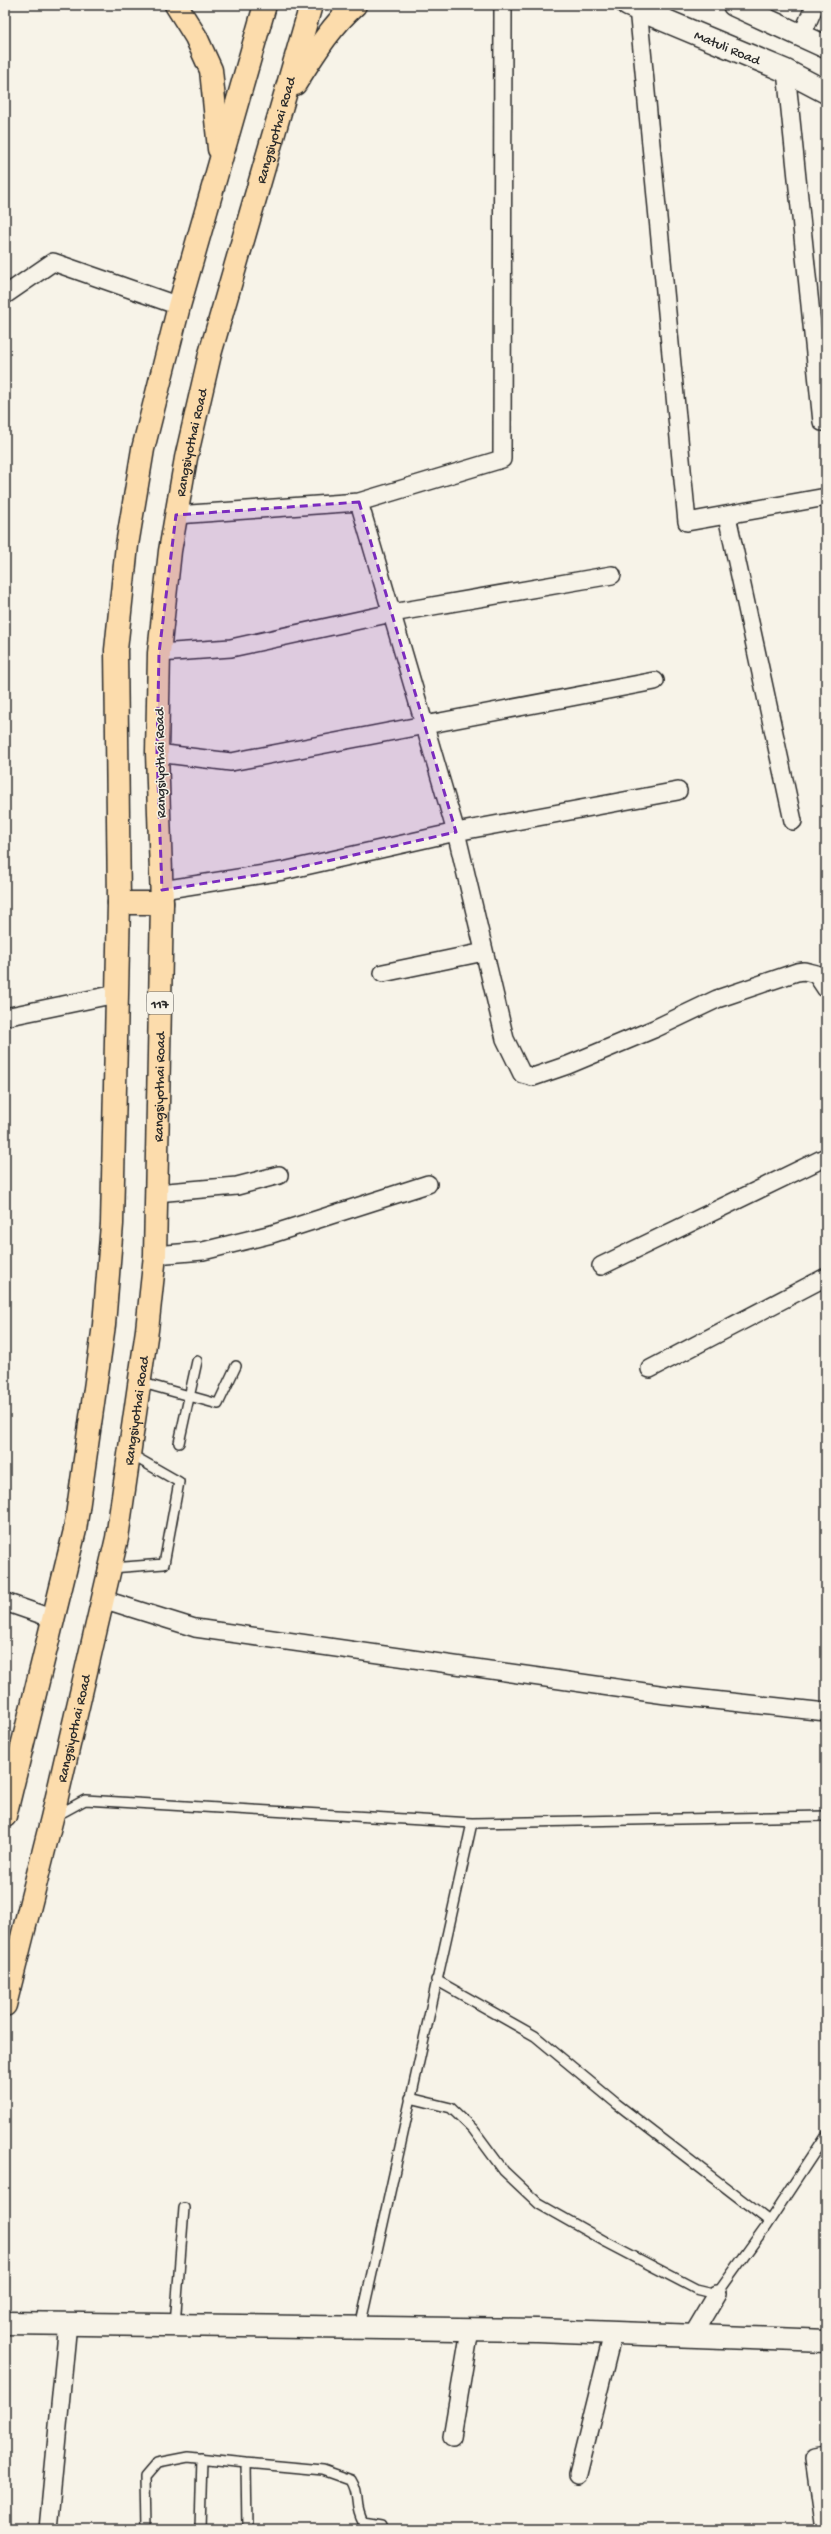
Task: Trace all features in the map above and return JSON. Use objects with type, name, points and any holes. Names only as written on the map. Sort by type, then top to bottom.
[{"type":"main road","points":[[176,5],[196,37],[211,70],[221,159]]},
{"type":"main road","points":[[5,1816],[8,1791],[54,1619],[75,1530],[104,1325],[112,1224],[119,903],[117,642],[127,545],[143,449],[179,306],[265,5]]},
{"type":"main road","name":"Rangsiyothai Road","points":[[5,2005],[52,1818],[117,1538],[155,1255],[162,896],[157,753],[159,653],[176,515],[186,458],[210,354],[311,5]]},
{"type":"main road","points":[[281,106],[318,48],[345,14],[355,5]]},
{"type":"main road","points":[[119,903],[162,896]]},
{"type":"street","points":[[176,515],[359,502],[502,459],[503,5]]},
{"type":"street","points":[[734,5],[826,47]]},
{"type":"street","points":[[802,35],[815,5]]},
{"type":"street","points":[[633,6],[687,522],[826,497]]},
{"type":"street","name":"Matuli Road","points":[[633,6],[786,71],[826,92]]},
{"type":"street","points":[[786,71],[822,422]]},
{"type":"street","points":[[5,295],[53,262],[179,306]]},
{"type":"street","points":[[359,502],[456,832],[505,1039],[522,1074],[533,1077],[568,1065],[654,1029],[717,999],[797,972],[811,971],[816,974],[826,988]]},
{"type":"street","points":[[727,516],[793,821]]},
{"type":"street","points":[[159,653],[231,648],[392,613],[612,575]]},
{"type":"street","points":[[157,753],[231,762],[655,681]]},
{"type":"street","points":[[162,896],[283,871],[456,832],[678,791]]},
{"type":"street","points":[[383,973],[484,952]]},
{"type":"street","points":[[5,1017],[116,994]]},
{"type":"street","points":[[601,1266],[826,1157]]},
{"type":"street","points":[[156,1193],[237,1186],[279,1175]]},
{"type":"street","points":[[155,1255],[203,1251],[272,1234],[428,1184]]},
{"type":"street","points":[[650,1369],[826,1277]]},
{"type":"street","points":[[102,1598],[196,1628],[673,1696],[826,1712]]},
{"type":"street","points":[[5,1602],[54,1619]]},
{"type":"street","points":[[692,2336],[717,2294]]},
{"type":"street","points":[[5,2323],[613,2333],[826,2341]]},
{"type":"street","points":[[48,2529],[68,2323]]},
{"type":"street","points":[[452,2437],[470,2330]]},
{"type":"street","points":[[578,2474],[613,2333]]},
{"type":"street","points":[[824,2529],[814,2458],[826,2456]]},
{"type":"lane","points":[[179,1443],[196,1360]]},
{"type":"lane","points":[[139,1382],[218,1404],[236,1366]]},
{"type":"lane","points":[[109,1568],[164,1564],[166,1557],[179,1482],[129,1454]]},
{"type":"lane","points":[[52,1818],[85,1800],[472,1823],[826,1816]]},
{"type":"lane","points":[[360,2328],[472,1823]]},
{"type":"lane","points":[[436,1980],[535,2036],[617,2104],[769,2221]]},
{"type":"lane","points":[[410,2098],[451,2108],[473,2129],[504,2171],[539,2204],[606,2242],[696,2289],[717,2294],[769,2221],[826,2134]]},
{"type":"lane","points":[[175,2325],[184,2208]]},
{"type":"lane","points":[[146,2529],[145,2477],[158,2463],[188,2457],[323,2470],[351,2480],[357,2489],[356,2510],[363,2522],[381,2525]]},
{"type":"lane","points":[[200,2529],[202,2458]]},
{"type":"lane","points":[[246,2463],[247,2529]]},
{"type":"highlighted area","points":[[359,502],[456,832],[283,871],[162,890],[157,753],[159,653],[176,515]]}]
